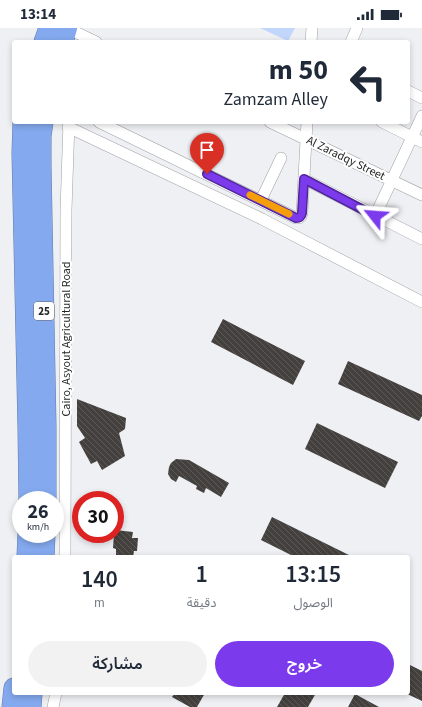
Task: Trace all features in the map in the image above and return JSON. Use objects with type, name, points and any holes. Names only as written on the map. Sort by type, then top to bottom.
[{"type":"highway","points":[[45,40],[49,28]]},
{"type":"highway","points":[[66,40],[75,34]]},
{"type":"highway","name":"Cairo, Asyout Agricultural Road","points":[[23,124],[22,153],[37,427],[45,491]]},
{"type":"highway","name":"Cairo, Asyout Agricultural Road","points":[[30,491],[37,427],[41,136],[43,124]]},
{"type":"highway","points":[[27,555],[28,543]]},
{"type":"highway","points":[[44,555],[45,543]]},
{"type":"highway","points":[[12,707],[13,695]]},
{"type":"highway","points":[[31,707],[32,695]]},
{"type":"street","points":[[311,40],[312,28]]},
{"type":"street","points":[[352,40],[357,28]]},
{"type":"street","points":[[75,34],[91,40]]},
{"type":"street","points":[[410,92],[422,98]]},
{"type":"street","points":[[375,216],[392,181],[417,139],[422,116]]},
{"type":"street","points":[[69,124],[262,219],[422,302]]},
{"type":"street","name":"Cairo, Asyout Agricultural Road","points":[[65,555],[66,210],[69,124]]},
{"type":"street","points":[[103,124],[296,218],[299,218],[302,213],[307,124]]},
{"type":"street","name":"Al Zaradqy Street","points":[[274,124],[422,195]]},
{"type":"street","points":[[386,124],[417,139]]},
{"type":"street","points":[[261,200],[281,158]]},
{"type":"street","points":[[304,179],[422,239]]},
{"type":"street","points":[[53,707],[56,695]]},
{"type":"shaded area","points":[[260,28],[295,28],[289,40]]},
{"type":"building","points":[[223,319],[305,361],[293,385],[211,342]]},
{"type":"building","points":[[348,361],[422,395],[422,416],[419,421],[338,384]]},
{"type":"building","points":[[77,399],[126,418],[125,429],[119,433],[125,456],[102,470],[97,461],[91,464],[79,442],[85,438],[77,426]]},
{"type":"building","points":[[317,423],[398,462],[385,488],[305,449]]},
{"type":"building","points":[[176,459],[189,460],[229,483],[221,497],[206,488],[204,493],[196,489],[197,486],[179,476],[176,482],[171,479],[168,474],[169,467]]},
{"type":"building","points":[[272,517],[349,555],[291,555],[261,540]]},
{"type":"building","points":[[124,531],[133,532],[132,538],[138,538],[137,551],[134,551],[133,555],[116,555],[116,549],[113,548],[113,543],[124,543]]},
{"type":"building","points":[[410,665],[422,671],[422,701],[409,695]]},
{"type":"building","points":[[174,695],[204,695],[197,707],[190,707],[172,697]]},
{"type":"building","points":[[284,695],[315,695],[308,707],[277,707]]},
{"type":"building","points":[[354,695],[357,695],[379,707],[348,707]]},
{"type":"slow traffic","points":[[250,195],[289,214]]},
{"type":"route","points":[[207,174],[296,218],[299,218],[302,213],[304,179],[375,216]]}]
